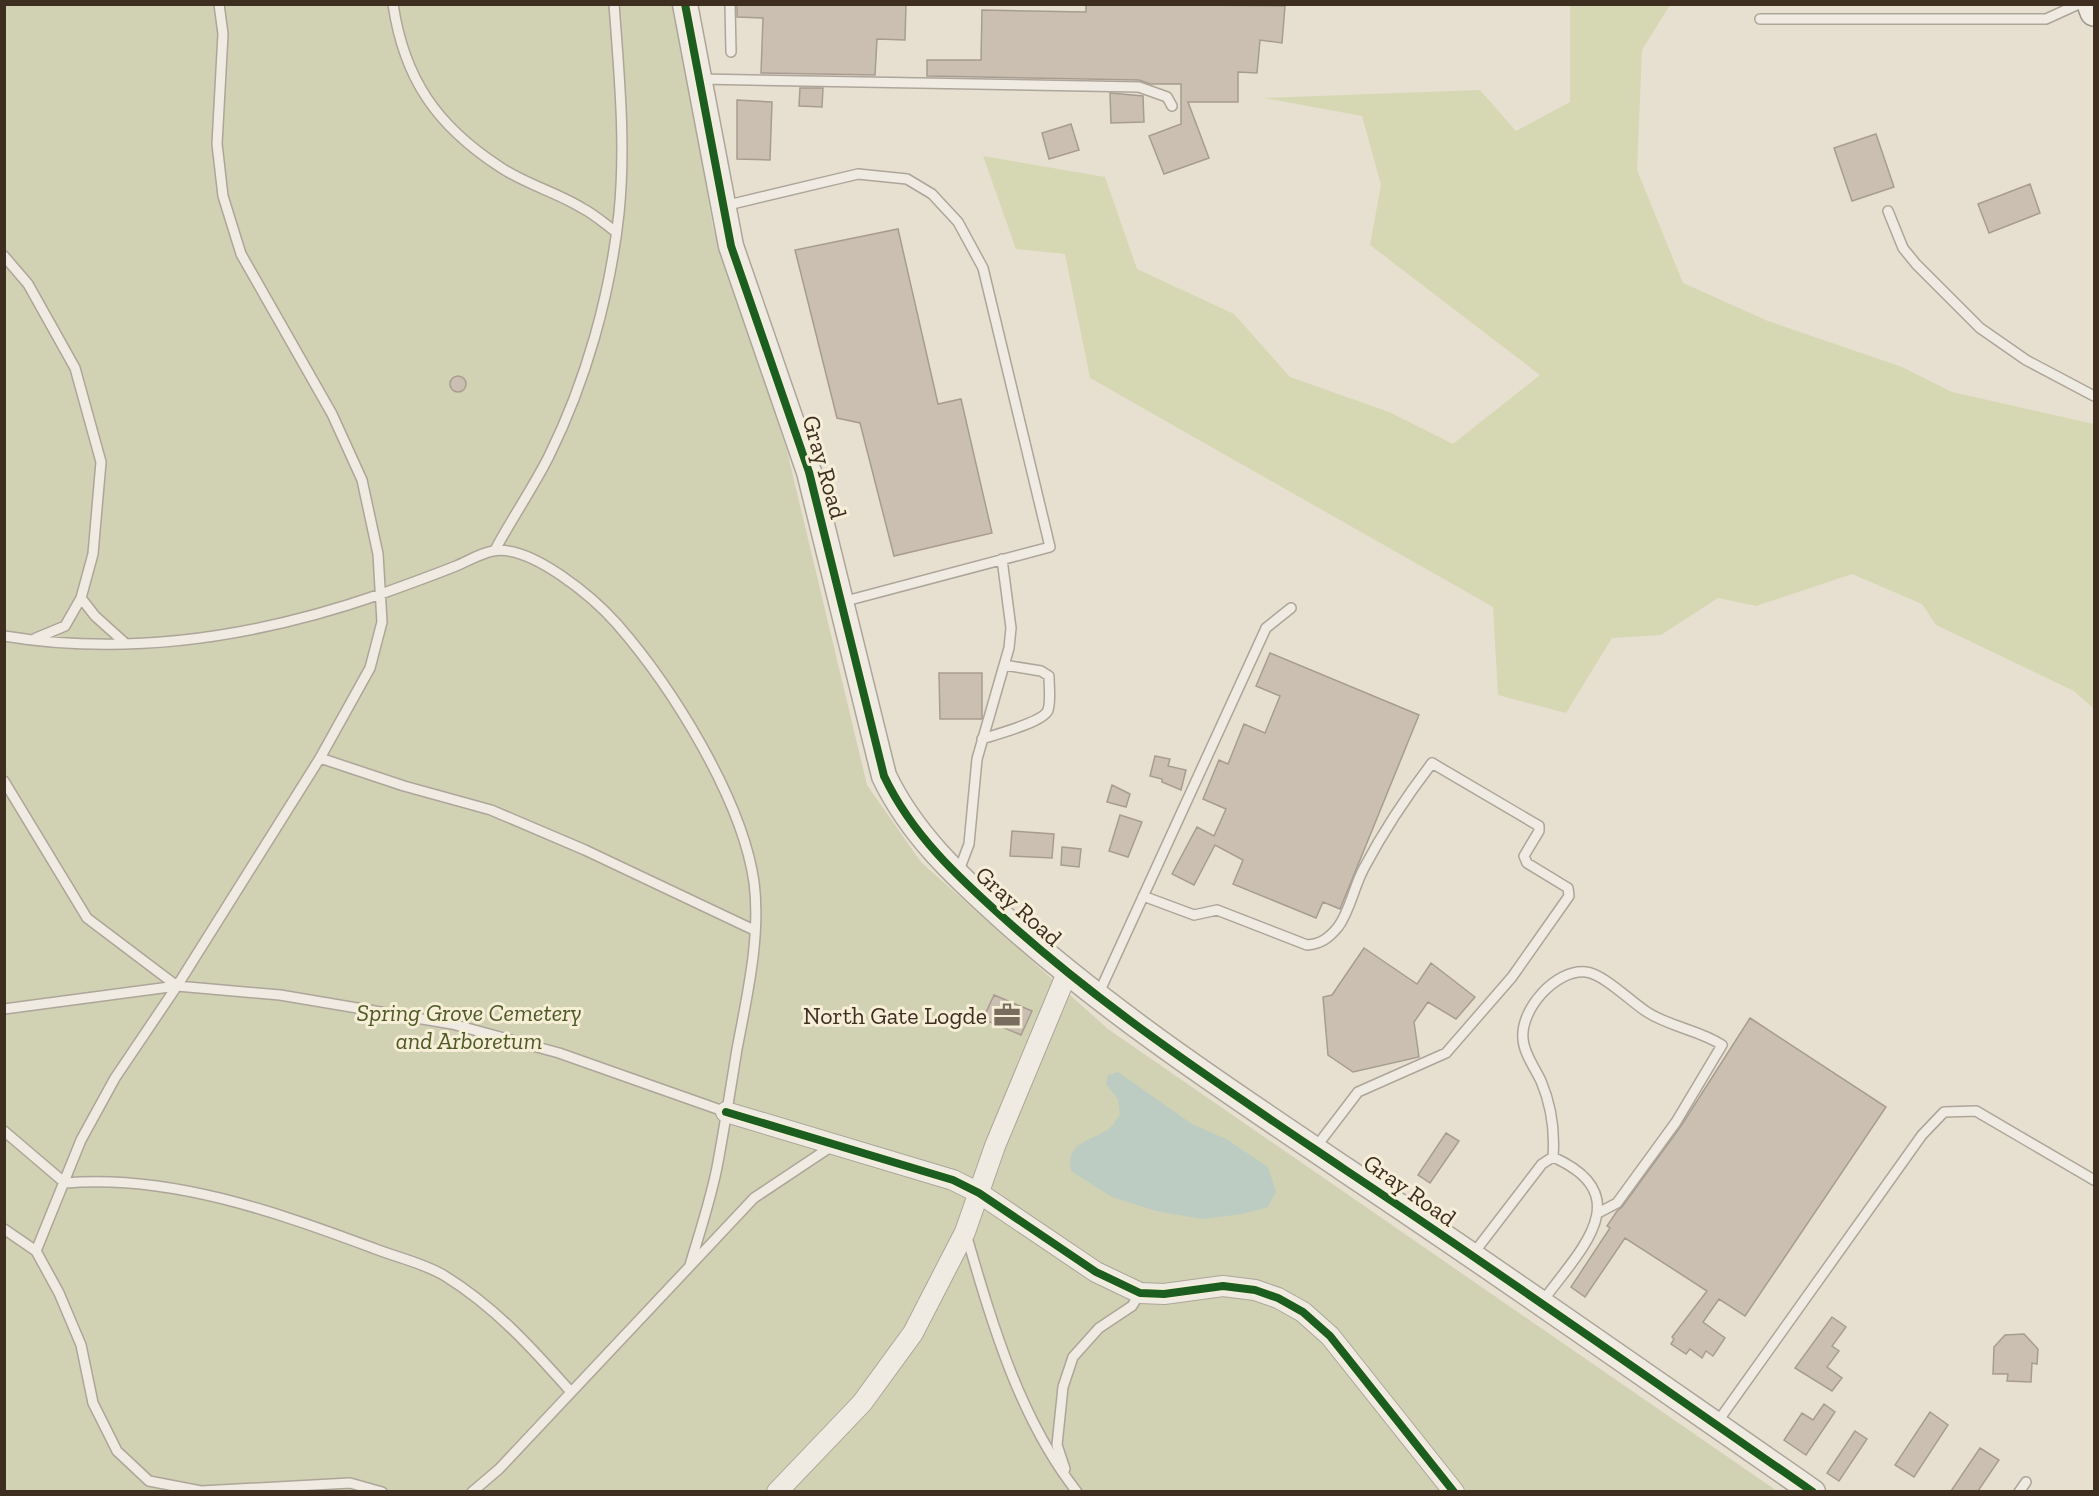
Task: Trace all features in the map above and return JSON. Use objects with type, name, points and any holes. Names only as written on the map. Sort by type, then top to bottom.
[{"type":"main road","points":[[2091,4],[2094,12]]},
{"type":"street","name":"Gray Road","points":[[685,4],[697,79],[731,246],[808,472],[884,776],[895,799],[925,842],[957,876],[1096,997],[1174,1054],[1813,1491]]},
{"type":"street","points":[[777,1491],[862,1403],[913,1333],[965,1233],[995,1146],[1067,973]]},
{"type":"street","points":[[726,1112],[832,1146],[953,1180],[979,1193],[1096,1272],[1140,1293],[1164,1294],[1223,1286],[1255,1290],[1278,1298],[1303,1312],[1330,1336],[1454,1491]]},
{"type":"lane","points":[[36,1251],[81,1140],[115,1078],[177,986],[320,758],[370,668],[382,622],[378,554],[362,480],[332,414],[242,254],[224,196],[217,144],[224,34],[219,4]]},
{"type":"lane","points":[[393,4],[396,28],[416,86],[451,130],[501,168],[583,208],[616,232]]},
{"type":"lane","points":[[495,550],[549,456],[579,386],[603,304],[619,212],[621,104],[614,4]]},
{"type":"lane","points":[[730,4],[731,52]]},
{"type":"lane","points":[[1760,19],[2046,19],[2079,4]]},
{"type":"lane","points":[[697,79],[1139,87],[1167,97],[1172,106]]},
{"type":"lane","points":[[722,207],[858,174],[879,174],[907,179],[932,194],[958,222],[983,268],[1050,547],[842,602]]},
{"type":"lane","points":[[1888,211],[1903,248],[1980,328],[2026,360],[2094,396]]},
{"type":"lane","points":[[4,256],[28,284],[75,368],[101,462],[93,554],[81,598],[65,626],[31,640]]},
{"type":"lane","points":[[4,636],[31,640],[125,644],[211,638],[285,624],[381,594],[495,550],[519,554],[553,570],[597,602],[627,636],[684,716],[728,794],[746,844],[754,884],[754,930],[746,1001],[718,1164],[690,1265]]},
{"type":"lane","points":[[957,876],[969,844],[977,759],[1004,665],[1011,628],[1002,559]]},
{"type":"lane","points":[[81,598],[95,616],[125,644]]},
{"type":"lane","points":[[1096,997],[1266,628],[1291,608]]},
{"type":"lane","points":[[982,739],[1027,724],[1045,716],[1048,710],[1050,676],[1041,671],[1004,665]]},
{"type":"lane","points":[[320,758],[404,786],[491,810],[585,850],[754,930]]},
{"type":"lane","points":[[1143,896],[1194,915],[1217,910],[1307,945],[1317,944],[1328,938],[1339,925],[1362,870],[1396,810],[1432,764],[1539,826],[1539,831],[1524,856],[1527,863],[1568,888],[1569,896],[1512,977],[1446,1053],[1358,1092],[1314,1149]]},
{"type":"lane","points":[[4,781],[87,918],[177,986]]},
{"type":"lane","points":[[1553,1157],[1553,1115],[1523,1043],[1522,1035],[1529,1012],[1548,987],[1563,976],[1588,972],[1649,1014],[1709,1036],[1722,1045],[1676,1122],[1617,1203],[1598,1213]]},
{"type":"lane","points":[[4,1010],[177,986],[280,994],[452,1024],[559,1053],[726,1112]]},
{"type":"lane","points":[[1716,1424],[1922,1135],[1944,1112],[1976,1111],[2094,1180]]},
{"type":"lane","points":[[4,1131],[65,1183],[91,1180],[145,1185],[239,1202],[442,1275],[497,1312],[571,1392]]},
{"type":"lane","points":[[472,1491],[499,1469],[754,1198],[832,1146]]},
{"type":"lane","points":[[1471,1256],[1542,1164],[1553,1157]]},
{"type":"lane","points":[[1541,1304],[1595,1228],[1598,1213],[1596,1194],[1585,1176],[1553,1157]]},
{"type":"lane","points":[[4,1229],[36,1251],[59,1293],[81,1345],[93,1403],[117,1451],[149,1481],[201,1491],[350,1483],[382,1491]]},
{"type":"lane","points":[[965,1233],[991,1321],[1037,1432],[1077,1491]]},
{"type":"lane","points":[[1070,1482],[1058,1445],[1063,1387],[1073,1357],[1099,1328],[1132,1306],[1140,1293]]},
{"type":"lane","points":[[2019,1491],[2026,1482]]},
{"type":"green space","name":"Spring Grove Cemetery and Arboretum","points":[[5,4],[675,5],[713,227],[787,451],[867,785],[921,862],[1108,1029],[1777,1491],[5,1492]]},
{"type":"green space","points":[[1570,5],[1670,5],[1642,50],[1637,170],[1683,283],[1768,321],[1902,367],[1952,392],[2094,424],[2094,709],[2074,691],[1936,625],[1922,604],[1852,574],[1756,606],[1718,598],[1661,635],[1612,638],[1566,713],[1498,695],[1493,607],[1090,378],[1065,254],[1016,249],[983,156],[1105,177],[1137,269],[1234,314],[1290,377],[1389,412],[1453,444],[1540,375],[1370,245],[1381,185],[1362,116],[1264,98],[1480,90],[1516,131],[1570,102]]},
{"type":"shaded area","points":[[1118,1072],[1192,1124],[1226,1139],[1268,1167],[1276,1191],[1268,1207],[1242,1214],[1202,1219],[1156,1211],[1112,1197],[1071,1171],[1070,1161],[1076,1147],[1111,1127],[1120,1115],[1118,1099],[1106,1084],[1108,1075]]},
{"type":"building","points":[[737,4],[906,4],[905,40],[877,39],[875,75],[761,73],[763,18],[737,17]]},
{"type":"building","points":[[1086,4],[1285,6],[1282,43],[1260,40],[1257,73],[1238,72],[1238,102],[1188,102],[1209,158],[1164,174],[1149,136],[1181,124],[1181,84],[1150,84],[1139,80],[927,76],[927,60],[981,60],[982,10],[1086,12]]},
{"type":"building","points":[[800,88],[823,88],[822,107],[799,106]]},
{"type":"building","points":[[1110,93],[1143,96],[1144,122],[1111,123]]},
{"type":"building","points":[[737,100],[772,102],[770,160],[737,159]]},
{"type":"building","points":[[1071,124],[1079,150],[1049,159],[1042,133]]},
{"type":"building","points":[[1876,134],[1894,187],[1852,201],[1834,148]]},
{"type":"building","points":[[2030,184],[2040,213],[1989,233],[1978,204]]},
{"type":"building","points":[[898,229],[938,404],[961,399],[992,533],[894,556],[860,423],[837,418],[795,250]]},
{"type":"building","points":[[458,376],[464,378],[466,384],[464,390],[458,392],[452,390],[450,384],[452,378]]},
{"type":"building","points":[[1270,653],[1419,715],[1340,909],[1323,902],[1316,918],[1233,884],[1243,860],[1215,845],[1194,885],[1172,874],[1197,827],[1214,836],[1226,809],[1203,799],[1219,760],[1228,764],[1244,724],[1265,733],[1280,696],[1256,686]]},
{"type":"building","points":[[939,673],[982,673],[982,719],[940,719]]},
{"type":"building","points":[[1155,756],[1170,759],[1168,766],[1186,770],[1181,790],[1162,782],[1162,779],[1150,776]]},
{"type":"building","points":[[1112,785],[1130,794],[1126,807],[1107,802]]},
{"type":"building","points":[[1120,815],[1142,822],[1128,857],[1109,851]]},
{"type":"building","points":[[1012,831],[1054,834],[1052,858],[1010,856]]},
{"type":"building","points":[[1062,847],[1081,849],[1079,867],[1061,865]]},
{"type":"building","points":[[1364,948],[1417,984],[1431,963],[1475,997],[1456,1019],[1428,1002],[1414,1022],[1419,1057],[1353,1072],[1328,1055],[1323,997],[1332,995]]},
{"type":"building","name":"North Gate Logde","points":[[994,995],[1032,1011],[1021,1035],[983,1019]]},
{"type":"building","points":[[1750,1018],[1886,1107],[1745,1316],[1719,1299],[1703,1322],[1725,1338],[1713,1356],[1706,1351],[1702,1358],[1690,1349],[1686,1354],[1671,1344],[1674,1339],[1672,1337],[1707,1291],[1625,1238],[1585,1297],[1571,1287],[1610,1228],[1607,1226],[1681,1126]]},
{"type":"building","points":[[1446,1133],[1459,1141],[1430,1183],[1418,1175]]},
{"type":"building","points":[[1832,1317],[1846,1327],[1832,1346],[1839,1351],[1827,1367],[1842,1378],[1832,1391],[1795,1368]]},
{"type":"building","points":[[2024,1334],[2038,1349],[2037,1364],[2032,1363],[2031,1382],[2007,1381],[2008,1374],[1993,1374],[1994,1347],[2005,1335]]},
{"type":"building","points":[[1824,1404],[1835,1412],[1806,1455],[1784,1440],[1802,1413],[1813,1420]]},
{"type":"building","points":[[1930,1412],[1948,1425],[1914,1477],[1895,1465]]},
{"type":"building","points":[[1855,1431],[1867,1439],[1839,1481],[1827,1473]]},
{"type":"building","points":[[1980,1448],[1999,1460],[1978,1491],[1951,1491]]},
{"type":"cycle path","points":[[685,4],[731,246],[809,472],[884,776],[895,797],[922,836],[954,871],[1006,920],[1128,1019],[1213,1080],[1521,1289],[1813,1492]]},
{"type":"cycle path","points":[[726,1112],[953,1180],[979,1193],[1096,1272],[1140,1293],[1164,1294],[1223,1286],[1255,1290],[1278,1298],[1303,1312],[1330,1336],[1454,1492]]},
{"type":"place","name":"North Gate Logde","points":[[1007,1015]]}]
